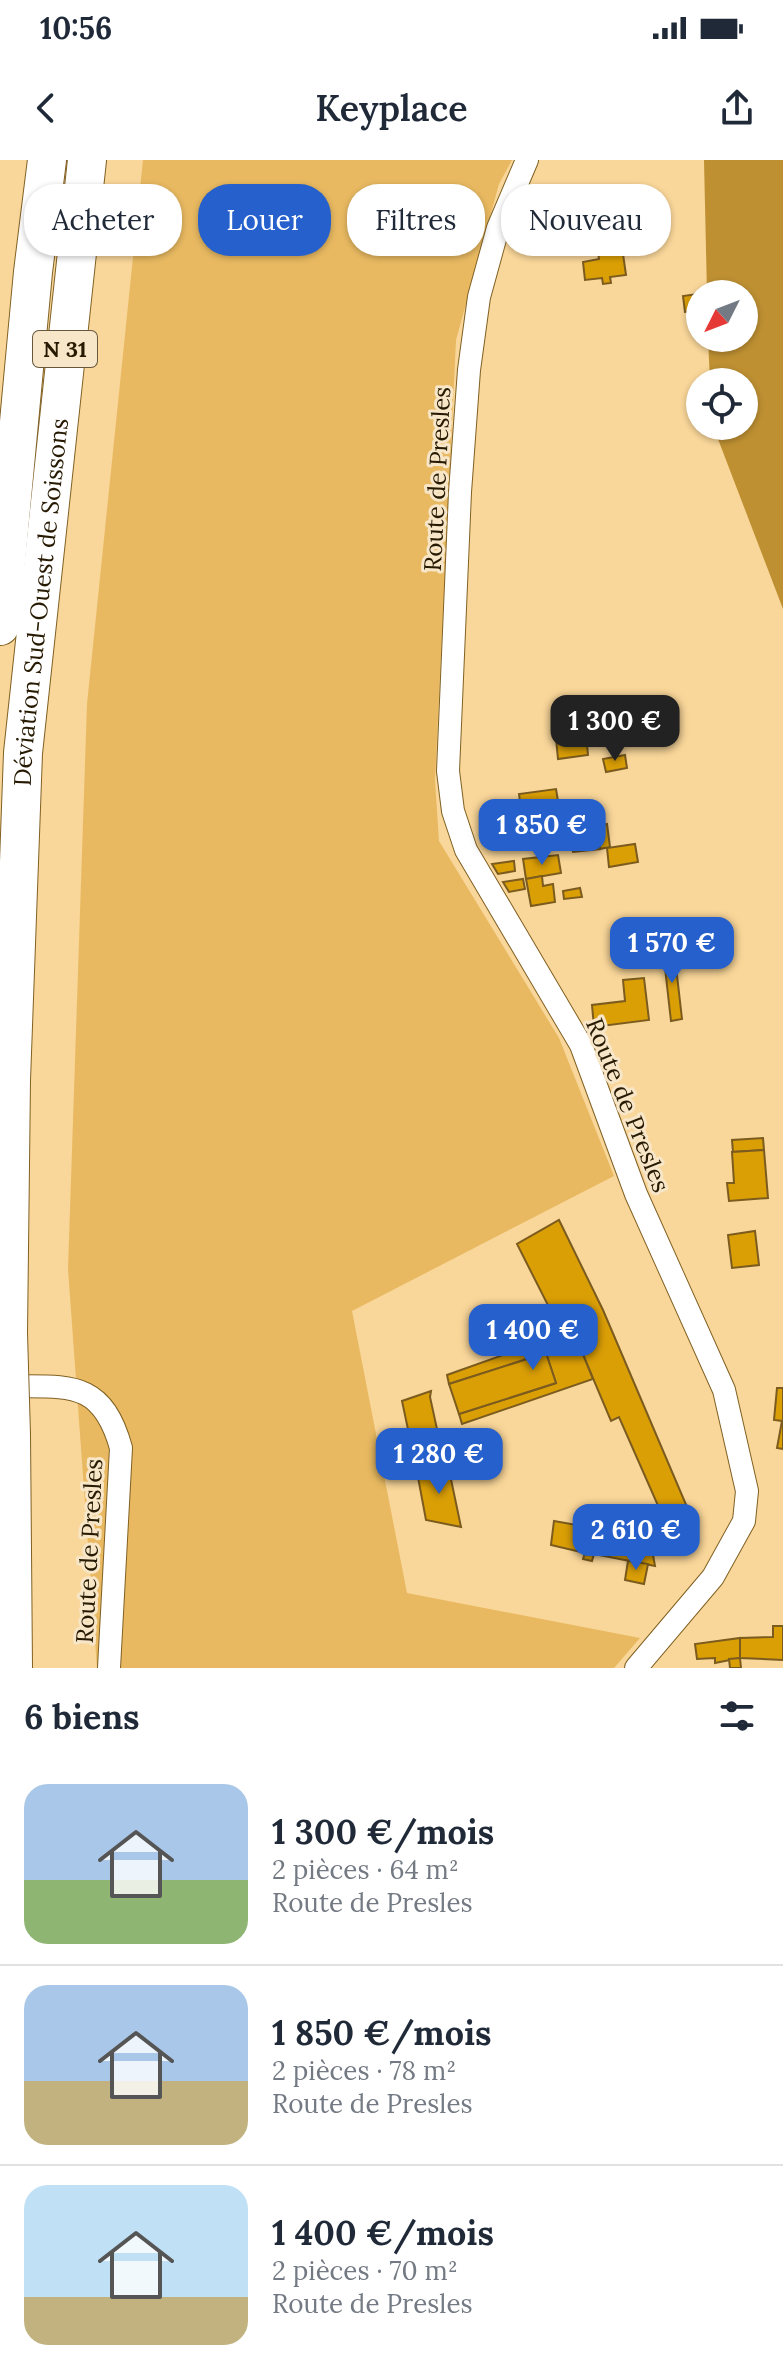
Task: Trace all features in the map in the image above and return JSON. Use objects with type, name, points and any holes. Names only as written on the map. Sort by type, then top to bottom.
[{"type":"highway","name":"Déviation Sud-Ouest de Soissons","points":[[0,626],[33,272],[47,160]]},
{"type":"highway","name":"Déviation Sud-Ouest de Soissons","points":[[13,1668],[8,1333],[11,1080],[23,753],[87,160]]},
{"type":"street","name":"Route de Presles","points":[[527,160],[498,228],[479,297],[469,370],[460,492],[448,771],[453,811],[466,850],[581,1045],[636,1194],[724,1390],[747,1491],[744,1521],[713,1577],[636,1668]]},
{"type":"street","name":"Route de Presles","points":[[0,1386],[79,1390],[102,1405],[116,1429],[121,1448],[109,1668]]},
{"type":"shaded area","points":[[143,160],[512,160],[499,184],[485,235],[485,184],[347,184],[347,256],[479,256],[456,340],[435,780],[439,841],[559,1038],[614,1176],[352,1311],[407,1593],[640,1638],[614,1668],[97,1668],[68,1269],[87,704],[133,256],[182,256],[182,184],[141,184]]},
{"type":"shaded area","points":[[704,160],[783,160],[783,609],[718,440],[758,440],[758,368],[709,368],[709,352],[758,352],[758,280],[707,280]]},
{"type":"building","points":[[599,256],[623,256],[626,275],[610,277],[611,283],[603,284],[602,278],[585,280],[583,262],[599,259]]},
{"type":"building","points":[[586,734],[588,755],[558,759],[556,738]]},
{"type":"building","points":[[625,755],[627,768],[606,772],[603,759]]},
{"type":"building","points":[[556,789],[559,807],[549,808],[552,838],[525,841],[519,794]]},
{"type":"building","points":[[607,824],[610,847],[600,849],[598,826]]},
{"type":"building","points":[[598,826],[600,849],[573,852],[570,831]]},
{"type":"building","points":[[635,844],[638,862],[609,867],[607,848]]},
{"type":"building","points":[[558,855],[561,873],[526,879],[523,859]]},
{"type":"building","points":[[514,861],[515,871],[498,874],[492,864]]},
{"type":"building","points":[[542,876],[543,886],[553,884],[555,902],[531,906],[526,879]]},
{"type":"building","points":[[523,879],[525,889],[509,892],[503,882]]},
{"type":"building","points":[[580,888],[582,897],[564,899],[563,891]]},
{"type":"building","points":[[674,949],[682,1019],[671,1021],[663,950]]},
{"type":"building","points":[[644,978],[649,1020],[594,1027],[592,1005],[625,1001],[623,980]]},
{"type":"building","points":[[763,1138],[764,1150],[733,1152],[732,1140]]},
{"type":"building","points":[[764,1150],[768,1198],[729,1201],[727,1183],[734,1183],[732,1152]]},
{"type":"building","points":[[559,1220],[603,1310],[693,1521],[674,1530],[667,1526],[619,1417],[611,1421],[571,1326],[561,1331],[517,1244]]},
{"type":"building","points":[[755,1231],[759,1265],[732,1268],[728,1235]]},
{"type":"building","points":[[573,1330],[593,1379],[462,1424],[459,1414],[556,1383],[546,1353],[449,1384],[447,1375]]},
{"type":"building","points":[[546,1353],[556,1383],[459,1414],[449,1384]]},
{"type":"building","points":[[777,1388],[783,1388],[783,1449],[777,1448],[782,1421],[774,1420]]},
{"type":"building","points":[[431,1391],[445,1466],[417,1472],[402,1401]]},
{"type":"building","points":[[448,1465],[461,1527],[426,1520],[417,1472]]},
{"type":"building","points":[[554,1521],[650,1538],[655,1566],[594,1554],[592,1561],[583,1559],[585,1553],[551,1545]]},
{"type":"building","points":[[628,1561],[648,1564],[644,1584],[625,1580]]},
{"type":"building","points":[[773,1626],[783,1626],[783,1660],[740,1658],[740,1638],[773,1637]]},
{"type":"building","points":[[740,1638],[740,1658],[715,1663],[715,1658],[697,1659],[695,1644]]},
{"type":"building","points":[[740,1658],[741,1668],[730,1668],[729,1659]]}]
